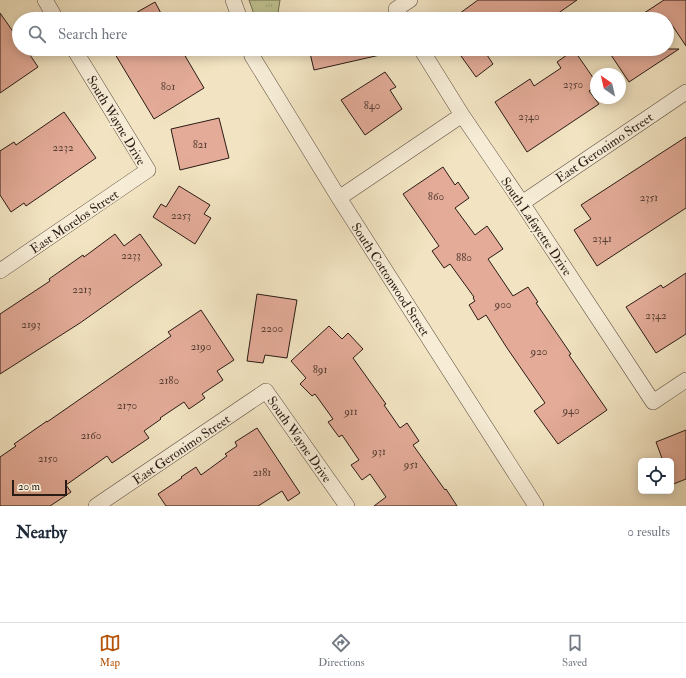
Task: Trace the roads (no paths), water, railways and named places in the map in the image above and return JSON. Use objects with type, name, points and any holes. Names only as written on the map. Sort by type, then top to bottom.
[{"type":"street","points":[[45,0],[52,12]]},
{"type":"street","points":[[233,0],[237,12]]},
{"type":"street","points":[[401,12],[410,0]]},
{"type":"street","name":"South Wayne Drive","points":[[78,56],[148,170]]},
{"type":"street","name":"South Cottonwood Street","points":[[252,56],[339,198],[536,506]]},
{"type":"street","name":"South Lafayette Drive","points":[[425,56],[462,115],[653,402],[686,380]]},
{"type":"street","name":"East Geronimo Street","points":[[522,203],[686,92]]},
{"type":"street","points":[[339,198],[462,115]]},
{"type":"street","name":"East Morelos Street","points":[[0,271],[148,170]]},
{"type":"street","name":"South Wayne Drive","points":[[266,391],[347,506]]},
{"type":"street","name":"East Geronimo Street","points":[[96,506],[266,391]]}]
